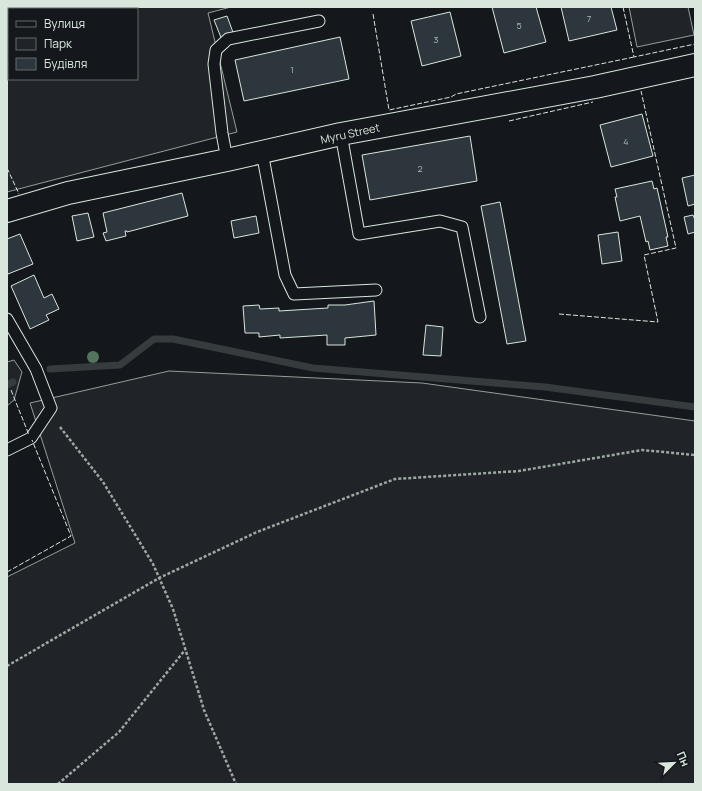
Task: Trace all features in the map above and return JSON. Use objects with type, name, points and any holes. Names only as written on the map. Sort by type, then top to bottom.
[{"type":"street","name":"Myru Street","points":[[7,211],[68,193],[227,160],[341,134],[595,87],[695,65]]},
{"type":"lane","points":[[227,160],[222,133],[214,64],[216,50],[228,39],[319,22]]},
{"type":"lane","points":[[341,134],[359,234],[440,222],[462,226],[480,317]]},
{"type":"lane","points":[[262,152],[285,275],[294,294],[376,290]]},
{"type":"lane","points":[[7,318],[36,369],[51,408],[31,438],[7,450]]},
{"type":"path","points":[[51,408],[60,427],[103,482],[153,564],[173,609],[204,710],[236,784]]},
{"type":"path","points":[[7,666],[159,578],[257,532],[395,479],[519,470],[642,450],[695,455]]},
{"type":"path","points":[[58,784],[119,732],[185,649]]},
{"type":"green space","points":[[75,7],[76,8],[10,8]]},
{"type":"green space","points":[[231,7],[208,13],[237,132],[7,192],[7,71],[8,80],[138,80],[138,8],[76,8]]},
{"type":"green space","points":[[629,7],[688,7],[694,35],[637,47]]},
{"type":"green space","points":[[8,9],[8,63],[7,60]]},
{"type":"green space","points":[[14,360],[22,372],[14,400],[7,406],[7,362]]},
{"type":"green space","points":[[169,371],[422,383],[695,421],[695,784],[7,784],[7,577],[75,543],[30,403]]},
{"type":"building","points":[[492,7],[536,7],[546,42],[504,53]]},
{"type":"building","points":[[561,7],[611,7],[617,30],[569,41]]},
{"type":"building","points":[[450,12],[461,56],[422,66],[411,21]]},
{"type":"building","points":[[227,16],[234,35],[222,40],[214,20]]},
{"type":"building","points":[[340,37],[349,79],[244,101],[235,60]]},
{"type":"building","points":[[642,114],[653,156],[611,167],[600,125]]},
{"type":"building","points":[[470,136],[477,181],[370,200],[362,155]]},
{"type":"building","points":[[695,175],[695,204],[688,206],[682,178]]},
{"type":"building","points":[[652,181],[654,189],[657,188],[668,237],[666,237],[668,246],[650,250],[648,241],[646,242],[640,216],[620,221],[615,197],[617,197],[615,189]]},
{"type":"building","points":[[182,193],[188,216],[127,232],[125,231],[126,236],[106,241],[103,233],[107,232],[103,213]]},
{"type":"building","points":[[500,202],[526,341],[507,344],[481,206]]},
{"type":"building","points":[[88,213],[94,237],[77,241],[72,216]]},
{"type":"building","points":[[693,215],[695,220],[695,232],[688,234],[684,217]]},
{"type":"building","points":[[256,216],[259,233],[234,238],[231,221]]},
{"type":"building","points":[[618,232],[622,261],[602,264],[598,235]]},
{"type":"building","points":[[20,234],[33,264],[8,274],[7,239]]},
{"type":"building","points":[[34,275],[44,298],[52,294],[59,309],[46,315],[49,320],[30,329],[11,286]]},
{"type":"building","points":[[374,301],[376,335],[345,338],[345,345],[327,345],[327,335],[280,338],[280,335],[259,337],[259,333],[245,333],[243,306],[259,305],[260,309],[279,308],[279,311],[328,308],[328,305],[345,305]]},
{"type":"building","points":[[426,325],[443,327],[441,356],[423,355]]},
{"type":"waterway","points":[[50,369],[120,365],[154,339],[173,339],[313,368],[545,387],[695,407]]},
{"type":"waterway","points":[[7,385],[13,382]]},
{"type":"fence","points":[[623,7],[634,57],[695,44]]},
{"type":"fence","points":[[373,14],[389,110],[451,97],[456,94],[634,57]]},
{"type":"fence","points":[[559,314],[658,322],[644,255],[676,248],[641,91]]},
{"type":"fence","points":[[509,121],[593,102]]},
{"type":"fence","points":[[7,168],[19,194]]},
{"type":"fence","points":[[11,390],[29,435]]},
{"type":"fence","points":[[7,572],[71,536],[32,440]]}]
